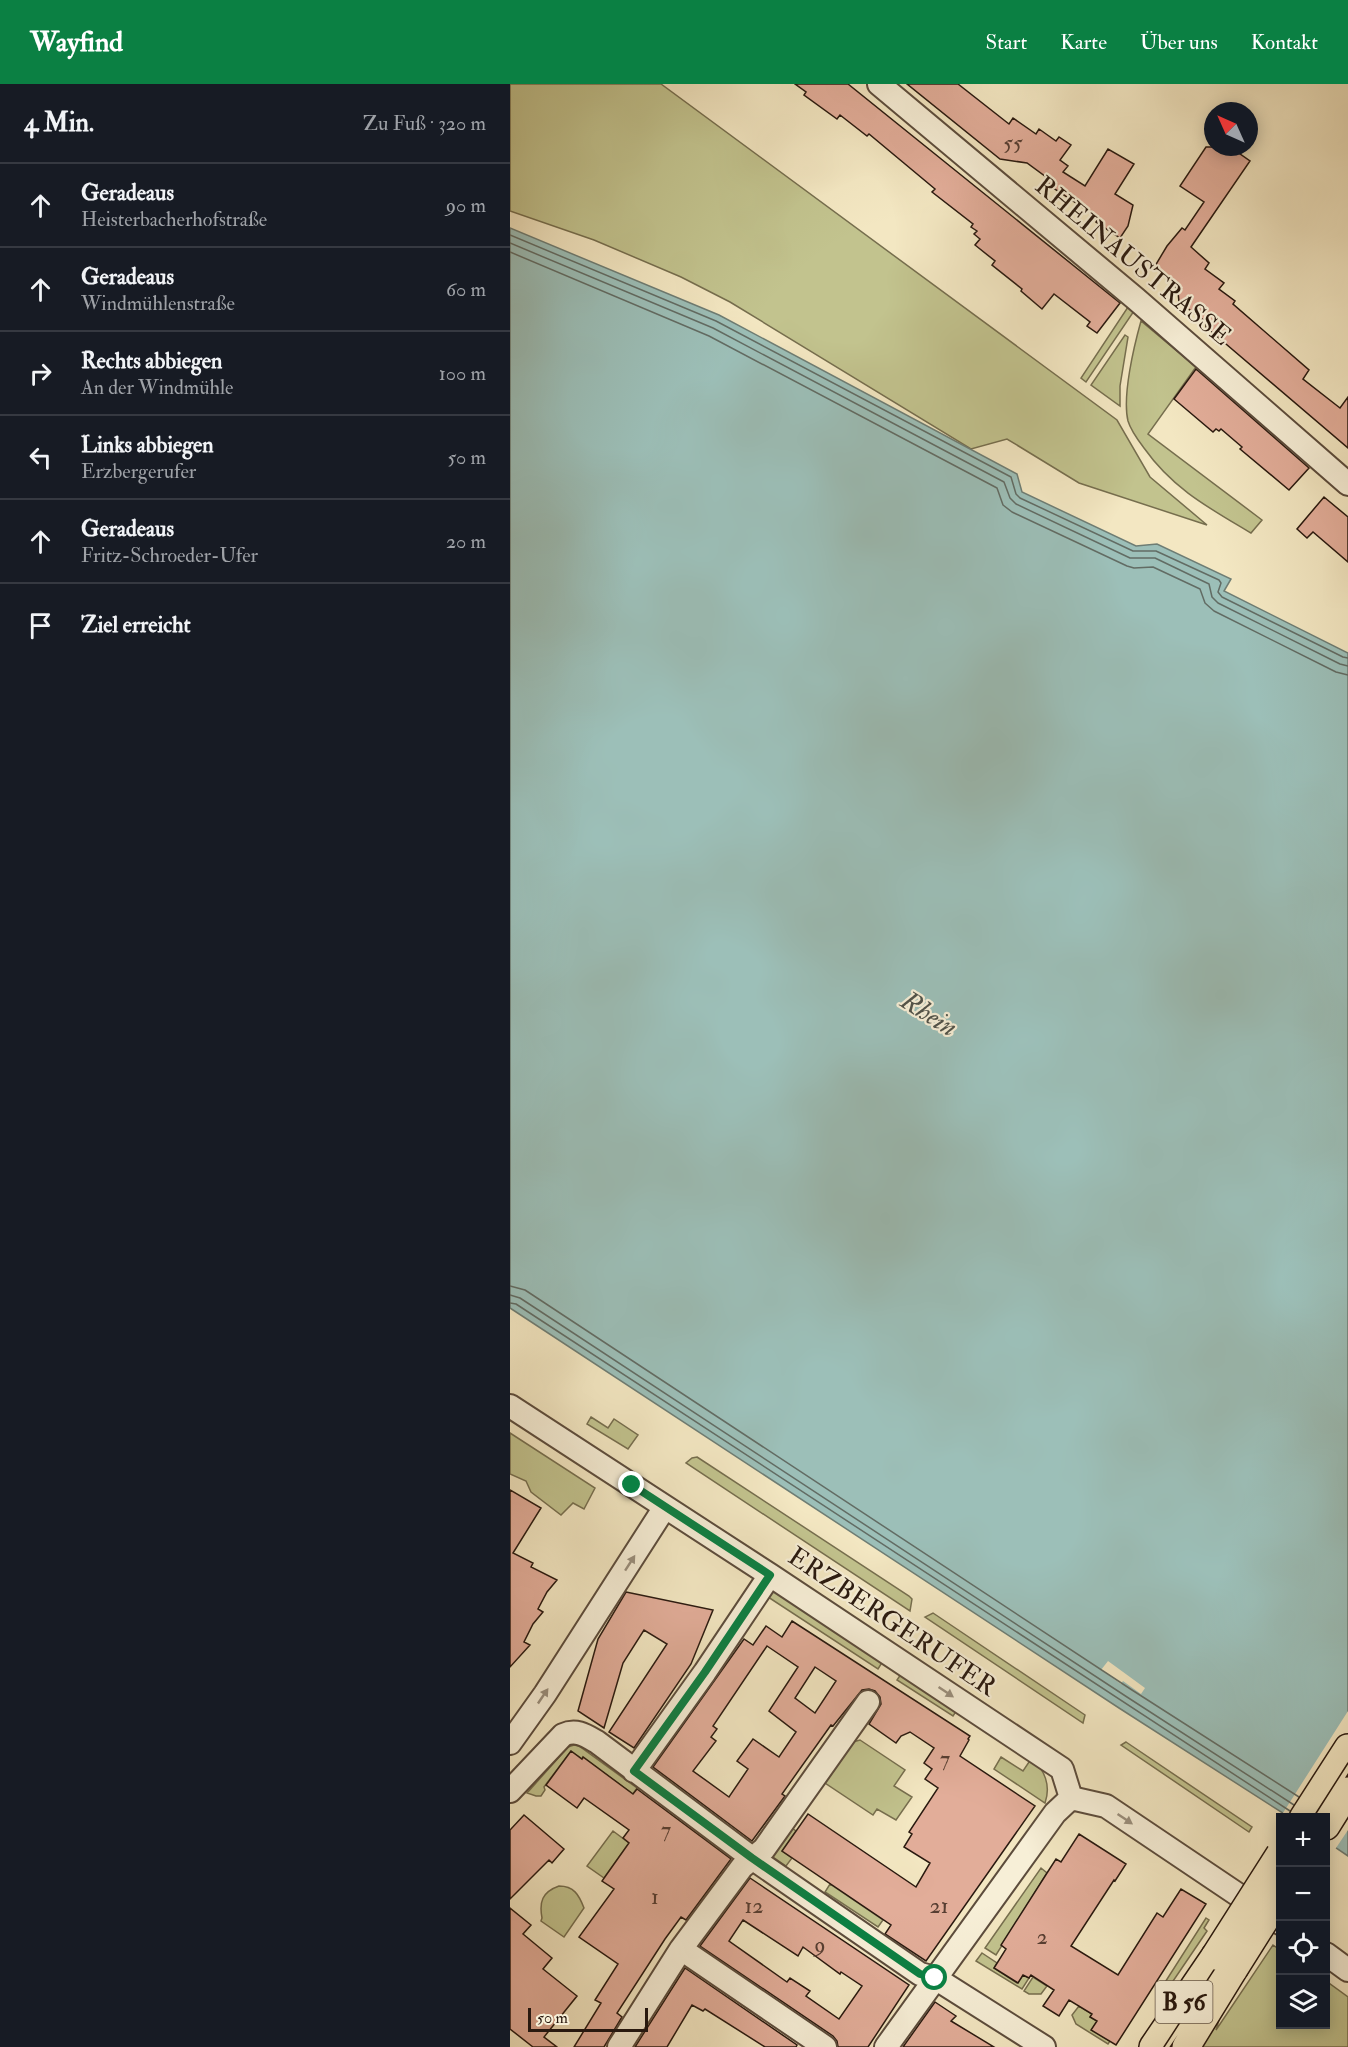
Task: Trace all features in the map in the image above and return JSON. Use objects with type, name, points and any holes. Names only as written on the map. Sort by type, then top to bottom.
[{"type":"main road","points":[[1307,1813],[1348,1748]]},
{"type":"main road","points":[[1330,1820],[1348,1791]]},
{"type":"main road","name":"B 56","points":[[1186,2047],[1224,1963],[1276,1864]]},
{"type":"main road","name":"B 56","points":[[1153,2047],[1224,1963],[1269,1902]]},
{"type":"street","name":"RHEINAUSTRASSE","points":[[879,84],[1136,299],[1348,484]]},
{"type":"street","name":"ERZBERGERUFER","points":[[510,1406],[1062,1768],[1071,1798]]},
{"type":"street","points":[[510,1743],[545,1694],[665,1507]]},
{"type":"street","points":[[634,1771],[770,1575]]},
{"type":"street","points":[[619,2047],[681,1949],[742,1867],[764,1849],[868,1702]]},
{"type":"street","points":[[510,1791],[555,1741],[570,1732],[582,1733],[752,1858],[920,1974],[935,1978],[1044,2047]]},
{"type":"street","points":[[886,2047],[1055,1813],[1071,1798],[1106,1806],[1269,1902],[1280,1921]]},
{"type":"street","points":[[681,1949],[825,2047]]},
{"type":"street","points":[[1330,1957],[1348,1970]]},
{"type":"green space","points":[[510,84],[661,84],[1117,420],[1150,477],[1207,525],[1079,483],[1007,439],[971,449],[730,302],[681,277],[594,240],[510,211]]},
{"type":"green space","points":[[1128,307],[1134,311],[1086,382],[1081,378]]},
{"type":"green space","points":[[1141,321],[1196,367],[1148,434],[1262,520],[1251,533],[1206,506],[1167,475],[1139,442],[1131,428],[1127,411],[1128,385]]},
{"type":"green space","points":[[1125,335],[1128,337],[1120,386],[1120,406],[1091,385]]},
{"type":"green space","points":[[591,1417],[608,1428],[614,1419],[638,1435],[628,1449],[587,1424]]},
{"type":"green space","points":[[510,1433],[595,1488],[584,1509],[573,1503],[561,1515],[531,1492],[526,1481],[510,1474]]},
{"type":"green space","points":[[697,1457],[909,1596],[912,1599],[910,1611],[686,1463]]},
{"type":"green space","points":[[773,1590],[883,1661],[878,1669],[768,1597]]},
{"type":"green space","points":[[933,1613],[1085,1715],[1083,1723],[925,1617]]},
{"type":"green space","points":[[901,1674],[957,1710],[953,1716],[897,1680]]},
{"type":"green space","points":[[860,1740],[905,1770],[894,1786],[912,1797],[896,1820],[877,1809],[873,1815],[825,1783],[853,1742]]},
{"type":"green space","points":[[1126,1742],[1252,1827],[1249,1832],[1121,1745]]},
{"type":"green space","points":[[579,1746],[637,1788],[633,1794],[571,1751],[544,1787],[545,1790],[541,1796],[527,1793],[568,1747]]},
{"type":"green space","points":[[1001,1757],[1023,1771],[1031,1759],[1036,1763],[1047,1784],[1045,1803],[994,1769]]},
{"type":"green space","points":[[789,1826],[796,1831],[782,1851],[792,1858],[786,1866],[770,1855]]},
{"type":"green space","points":[[613,1831],[629,1843],[604,1878],[587,1866]]},
{"type":"green space","points":[[1041,1868],[1047,1873],[996,1955],[985,1948]]},
{"type":"green space","points":[[830,1884],[883,1920],[878,1927],[825,1892]]},
{"type":"green space","points":[[559,1886],[575,1892],[584,1908],[564,1937],[541,1921],[543,1898],[553,1888]]},
{"type":"green space","points":[[1206,1918],[1209,1920],[1204,1928],[1207,1931],[1167,1990],[1162,1987]]},
{"type":"green space","points":[[1273,1945],[1276,1947],[1276,2029],[1330,2029],[1330,1984],[1348,1997],[1348,2047],[1195,2047],[1222,2010],[1216,2030]]},
{"type":"green space","points":[[982,1953],[997,1963],[994,1968],[1017,1983],[1023,1975],[1029,1978],[1022,1989],[976,1961]]},
{"type":"green space","points":[[1033,1977],[1047,1986],[1041,1994],[1029,1994],[1024,1991]]},
{"type":"green space","points":[[1079,2006],[1092,2014],[1090,2017],[1097,2021],[1092,2030],[1110,2041],[1108,2044],[1076,2024],[1072,2015]]},
{"type":"water","name":"Rhein","points":[[510,228],[719,315],[1017,474],[1022,492],[1136,546],[1157,544],[1231,579],[1224,591],[1348,653],[1348,1856],[1330,1844],[1330,1813],[1283,1813],[510,1308]]},
{"type":"pier","points":[[1108,1661],[1145,1688],[1141,1694],[1123,1681],[1121,1684],[1101,1670]]},
{"type":"pier","points":[[1348,1711],[1348,1830],[1334,1851],[1330,1848],[1330,1813],[1283,1813]]},
{"type":"building","points":[[795,84],[848,84],[1120,303],[1097,333],[1087,326],[1090,322],[1054,294],[1042,309],[1021,291],[1022,289],[992,265],[995,261],[975,245],[980,239],[974,234],[977,231],[971,227],[973,224],[932,192],[935,189],[869,134],[867,136],[840,115],[837,119],[804,95],[806,92]]},
{"type":"building","points":[[907,84],[958,84],[1009,124],[1013,118],[1036,134],[1039,129],[1056,141],[1059,137],[1071,145],[1060,160],[1068,166],[1063,172],[1085,186],[1108,149],[1134,164],[1115,194],[1133,205],[1128,226],[1120,238],[1096,222],[1099,218],[1053,188],[1044,180],[1046,177],[1027,163],[1000,159]]},
{"type":"building","points":[[1204,150],[1204,156],[1243,156],[1250,161],[1191,247],[1209,263],[1205,269],[1224,283],[1219,289],[1235,301],[1233,304],[1309,370],[1303,379],[1340,408],[1348,397],[1348,448],[1206,327],[1206,322],[1179,302],[1173,280],[1155,266],[1167,246],[1182,228],[1185,230],[1204,202],[1180,186]]},
{"type":"building","points":[[1196,369],[1309,468],[1289,490],[1240,449],[1242,447],[1221,429],[1213,432],[1174,399]]},
{"type":"building","points":[[1324,497],[1348,517],[1348,562],[1313,532],[1307,538],[1297,529]]},
{"type":"building","points":[[510,1490],[541,1508],[513,1553],[533,1563],[531,1567],[557,1580],[547,1592],[538,1609],[543,1612],[533,1624],[524,1642],[530,1645],[510,1667]]},
{"type":"building","points":[[626,1592],[713,1610],[691,1664],[634,1748],[609,1732],[667,1644],[644,1630],[623,1663],[604,1728],[578,1711],[598,1639]]},
{"type":"building","points":[[792,1621],[970,1736],[960,1756],[1035,1806],[926,1961],[885,1934],[891,1925],[782,1851],[808,1814],[916,1887],[930,1863],[904,1847],[912,1834],[909,1832],[938,1788],[925,1779],[932,1769],[924,1763],[934,1748],[910,1732],[901,1736],[896,1743],[869,1724],[881,1704],[880,1697],[875,1691],[862,1690],[833,1726],[831,1725],[782,1794],[785,1796],[752,1841],[653,1767],[744,1639],[753,1645],[766,1626],[782,1637]],"holes":[[[767,1646],[798,1667],[769,1711],[796,1732],[779,1757],[753,1739],[737,1761],[748,1769],[729,1797],[693,1771],[716,1741],[711,1737],[717,1729],[713,1726]],[[815,1667],[836,1681],[815,1713],[795,1698]]]},
{"type":"building","points":[[571,1751],[582,1759],[583,1757],[633,1794],[637,1789],[731,1859],[686,1920],[681,1917],[665,1939],[617,2013],[622,2017],[604,2047],[574,2047],[601,2003],[595,2000],[618,1964],[579,1937],[614,1889],[602,1881],[629,1843],[623,1838],[629,1830],[584,1798],[577,1808],[546,1785]]},
{"type":"building","points":[[524,1815],[564,1849],[552,1863],[549,1860],[510,1899],[510,1830]]},
{"type":"building","points":[[1079,1834],[1126,1864],[1071,1946],[1118,1975],[1157,1913],[1163,1917],[1181,1889],[1206,1904],[1116,2045],[1091,2030],[1097,2021],[1090,2017],[1092,2014],[1069,2000],[1059,2016],[1043,2006],[1054,1990],[1031,1975],[1029,1978],[1023,1975],[1018,1983],[994,1968],[1006,1949],[1001,1945],[1056,1859],[1061,1862]]},
{"type":"building","points":[[750,1878],[909,1985],[868,2047],[838,2047],[833,2036],[700,1946]],"holes":[[[743,1920],[798,1956],[803,1947],[840,1974],[841,1972],[862,1986],[839,2019],[806,1996],[810,1991],[790,1978],[787,1982],[729,1941]]]},
{"type":"building","points":[[510,1908],[531,1925],[523,1934],[552,1958],[543,1969],[577,1996],[544,2037],[557,2047],[533,2047],[510,2029]]},
{"type":"building","points":[[685,1968],[797,2045],[796,2047],[765,2047],[705,2009],[703,2011],[692,2005],[667,2047],[635,2047]]},
{"type":"building","points":[[935,2002],[956,2016],[951,2021],[994,2047],[903,2047]]},
{"type":"tram line","points":[[1316,1813],[1348,1763]]},
{"type":"tram line","points":[[1164,2047],[1276,1874]]},
{"type":"route","points":[[632,1485],[770,1575],[705,1672],[634,1771],[752,1858],[920,1974],[935,1978]]}]
